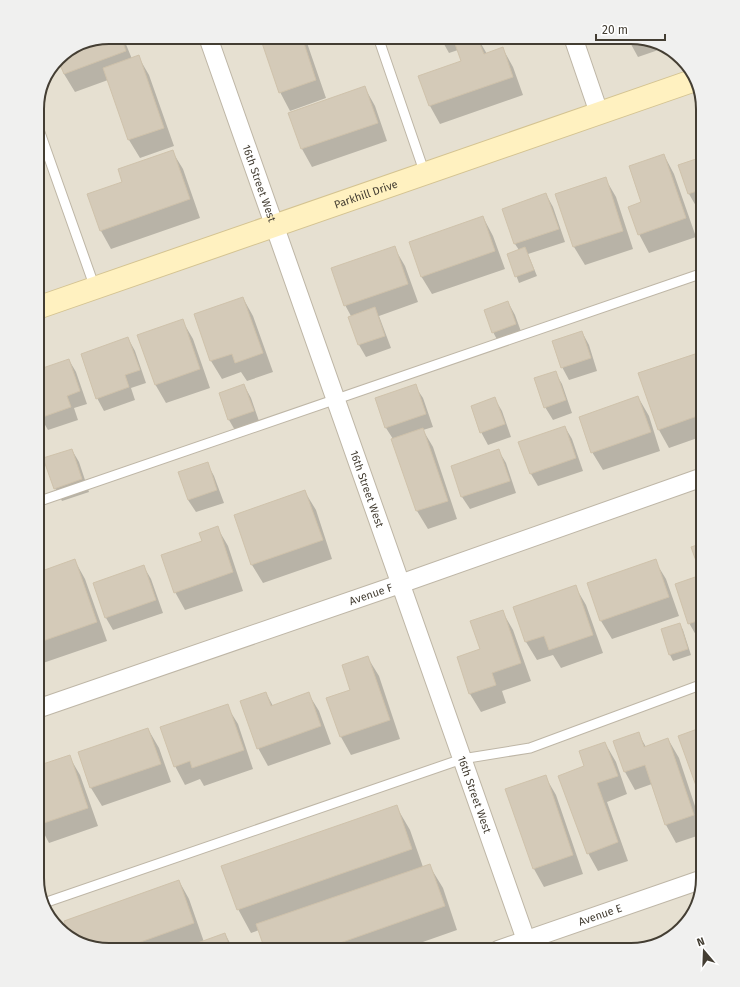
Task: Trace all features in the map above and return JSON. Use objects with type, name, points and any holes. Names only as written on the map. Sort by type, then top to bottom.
[{"type":"street","name":"16th Street West","points":[[210,44],[526,940]]},
{"type":"street","points":[[574,44],[599,113]]},
{"type":"street","name":"Parkhill Drive","points":[[44,306],[690,82]]},
{"type":"street","name":"Avenue F","points":[[44,706],[400,584],[696,479]]},
{"type":"street","name":"Avenue E","points":[[518,943],[696,882]]},
{"type":"lane","points":[[380,44],[425,174]]},
{"type":"lane","points":[[44,144],[95,288]]},
{"type":"lane","points":[[44,500],[696,274]]},
{"type":"lane","points":[[49,902],[462,759],[530,748],[696,687]]},
{"type":"shaded area","points":[[635,44],[648,46],[670,57],[685,73],[693,88],[696,109],[696,878],[694,895],[691,903],[683,917],[667,932],[652,940],[631,943],[109,943],[92,941],[84,938],[70,930],[55,914],[46,895],[44,878],[44,105],[49,84],[63,63],[84,49],[96,45]]},
{"type":"building","points":[[124,44],[126,51],[64,74],[61,66],[63,63],[84,49],[96,45]]},
{"type":"building","points":[[262,44],[304,44],[316,80],[279,93]]},
{"type":"building","points":[[455,44],[480,44],[484,54],[503,47],[513,77],[429,106],[418,76],[461,61]]},
{"type":"building","points":[[139,55],[164,128],[128,140],[103,68]]},
{"type":"building","points":[[365,86],[378,123],[301,149],[288,113]]},
{"type":"building","points":[[173,150],[190,199],[100,231],[87,194],[122,182],[118,169]]},
{"type":"building","points":[[664,154],[686,218],[638,235],[628,207],[641,202],[629,166]]},
{"type":"building","points":[[696,159],[696,191],[688,194],[678,165]]},
{"type":"building","points":[[606,177],[623,231],[573,247],[555,194]]},
{"type":"building","points":[[546,193],[559,229],[514,244],[502,209]]},
{"type":"building","points":[[483,216],[495,251],[421,277],[409,242]]},
{"type":"building","points":[[395,246],[408,284],[344,306],[331,268]]},
{"type":"building","points":[[525,247],[534,270],[515,277],[507,254]]},
{"type":"building","points":[[243,297],[263,353],[235,363],[232,354],[210,361],[194,314]]},
{"type":"building","points":[[508,301],[516,324],[492,333],[484,310]]},
{"type":"building","points":[[375,307],[385,336],[358,345],[348,317]]},
{"type":"building","points":[[183,319],[200,369],[155,385],[137,335]]},
{"type":"building","points":[[582,331],[591,358],[561,368],[552,341]]},
{"type":"building","points":[[128,337],[140,370],[125,375],[129,387],[96,399],[81,354]]},
{"type":"building","points":[[695,354],[696,416],[658,430],[638,373]]},
{"type":"building","points":[[69,359],[80,391],[67,396],[71,407],[44,417],[44,368]]},
{"type":"building","points":[[556,371],[566,400],[544,408],[534,378]]},
{"type":"building","points":[[244,384],[254,411],[228,420],[219,393]]},
{"type":"building","points":[[416,384],[426,414],[385,428],[375,398]]},
{"type":"building","points":[[638,396],[651,432],[591,453],[579,417]]},
{"type":"building","points":[[495,397],[505,424],[480,433],[471,406]]},
{"type":"building","points":[[565,426],[576,458],[530,474],[518,442]]},
{"type":"building","points":[[423,428],[448,501],[416,511],[391,439]]},
{"type":"building","points":[[72,449],[82,479],[54,489],[44,458]]},
{"type":"building","points":[[499,449],[510,481],[461,497],[451,466]]},
{"type":"building","points":[[208,462],[217,490],[188,500],[178,472]]},
{"type":"building","points":[[305,490],[323,540],[251,565],[234,515]]},
{"type":"building","points":[[218,526],[233,572],[174,593],[161,555],[202,541],[199,533]]},
{"type":"building","points":[[696,545],[696,561],[691,547]]},
{"type":"building","points":[[75,559],[97,622],[44,641],[44,570]]},
{"type":"building","points":[[656,559],[669,597],[600,621],[587,583]]},
{"type":"building","points":[[144,565],[156,600],[105,618],[93,583]]},
{"type":"building","points":[[696,577],[696,621],[688,624],[675,584]]},
{"type":"building","points":[[576,585],[593,635],[549,650],[544,636],[525,642],[513,607]]},
{"type":"building","points":[[503,610],[521,663],[492,673],[496,685],[469,694],[457,657],[480,649],[470,621]]},
{"type":"building","points":[[680,623],[688,649],[669,655],[661,629]]},
{"type":"building","points":[[368,656],[390,720],[340,737],[326,698],[350,690],[342,665]]},
{"type":"building","points":[[266,692],[271,706],[309,692],[321,726],[257,749],[240,701]]},
{"type":"building","points":[[228,704],[244,750],[192,768],[190,761],[174,767],[160,727]]},
{"type":"building","points":[[148,728],[161,764],[90,788],[78,752]]},
{"type":"building","points":[[696,730],[696,786],[678,736]]},
{"type":"building","points":[[639,732],[644,747],[668,738],[694,815],[665,825],[645,765],[624,772],[613,741]]},
{"type":"building","points":[[605,742],[618,776],[597,783],[618,842],[587,854],[558,776],[584,766],[579,751]]},
{"type":"building","points":[[70,755],[88,808],[44,823],[44,764]]},
{"type":"building","points":[[546,775],[573,855],[533,869],[505,789]]},
{"type":"building","points":[[397,805],[412,849],[237,910],[221,866]]},
{"type":"building","points":[[430,864],[445,906],[340,943],[263,943],[256,924]]},
{"type":"building","points":[[179,880],[194,923],[138,943],[109,943],[92,941],[84,938],[70,930],[66,926],[64,921]]},
{"type":"building","points":[[225,933],[229,943],[197,943]]}]
